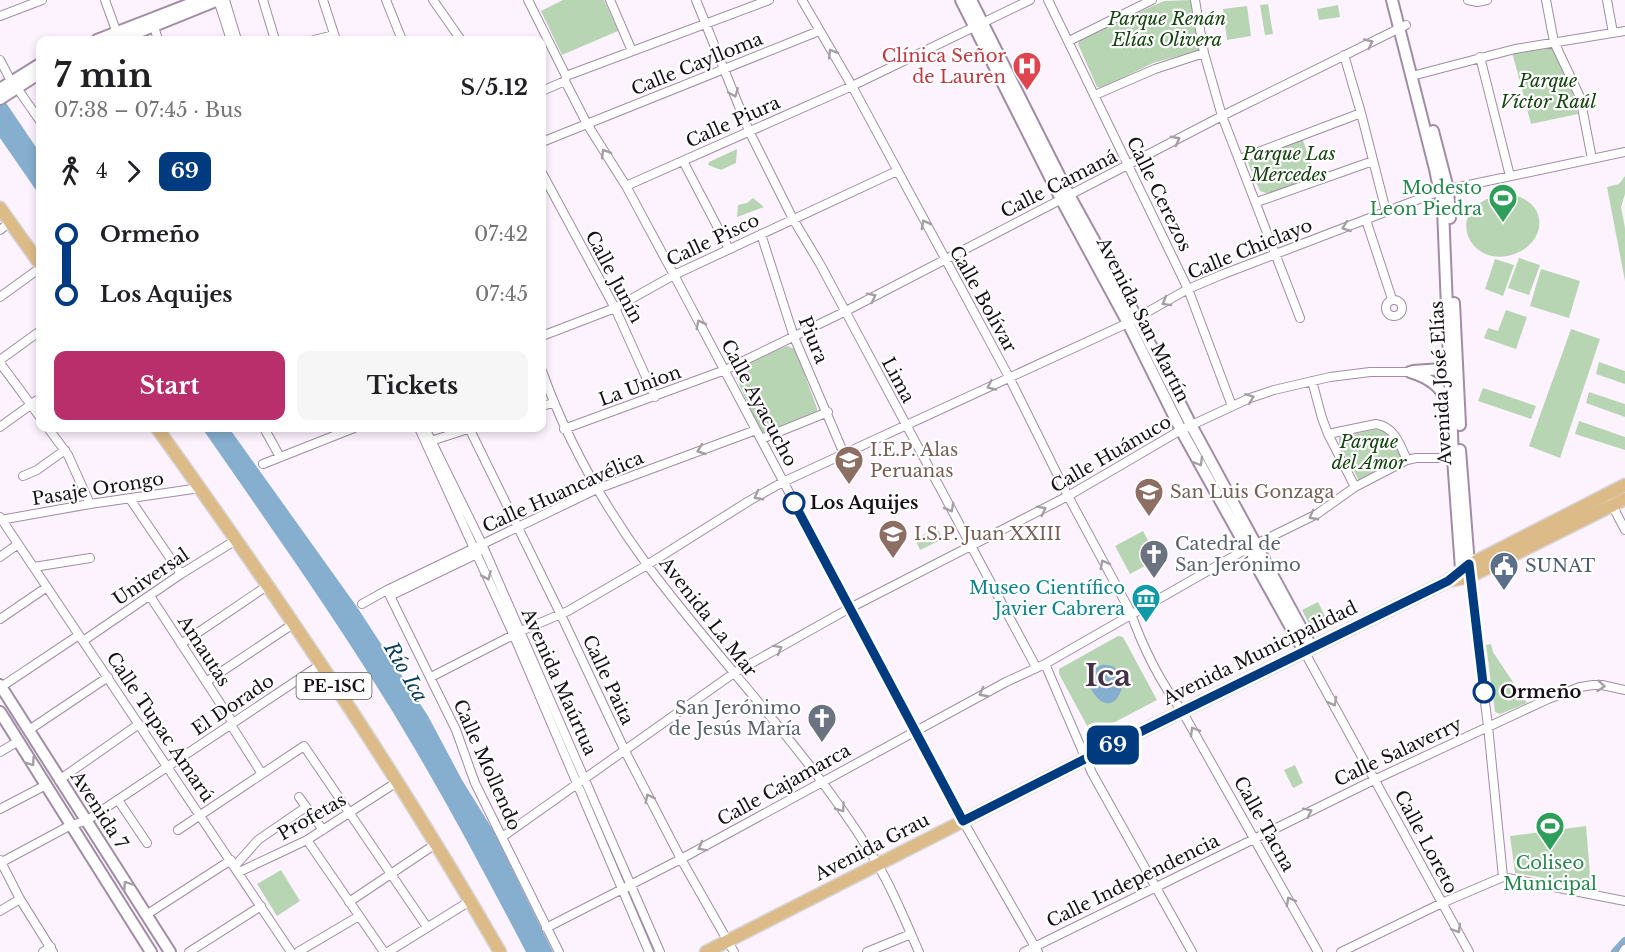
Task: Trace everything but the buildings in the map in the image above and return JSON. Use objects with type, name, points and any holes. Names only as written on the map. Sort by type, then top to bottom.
[{"type":"main road","points":[[0,208],[5,226],[36,261]]},
{"type":"main road","name":"PE-1SC","points":[[160,432],[236,540],[397,782],[500,952]]},
{"type":"main road","points":[[1609,499],[1625,484]]},
{"type":"main road","points":[[1609,499],[1625,498]]},
{"type":"main road","name":"Avenida Municipalidad","points":[[1087,758],[1448,581],[1609,499]]},
{"type":"main road","name":"Avenida Grau","points":[[706,952],[731,947],[878,865],[1087,758]]},
{"type":"street","points":[[0,16],[42,0]]},
{"type":"street","points":[[105,0],[117,36]]},
{"type":"street","points":[[122,36],[200,0]]},
{"type":"street","points":[[153,22],[218,0],[230,36]]},
{"type":"street","points":[[225,0],[236,36]]},
{"type":"street","points":[[263,0],[274,36]]},
{"type":"street","points":[[323,0],[334,36]]},
{"type":"street","points":[[386,0],[400,36]]},
{"type":"street","points":[[433,0],[458,36]]},
{"type":"street","name":"Calle Ayacucho","points":[[528,0],[545,36]]},
{"type":"street","points":[[610,0],[632,51]]},
{"type":"street","name":"Lima","points":[[696,0],[749,131],[793,219],[820,264],[1036,667]]},
{"type":"street","points":[[546,89],[565,78],[632,51],[769,0]]},
{"type":"street","name":"Calle Bolívar","points":[[802,0],[852,86],[1009,377],[1131,615]]},
{"type":"street","name":"Avenida San Martín","points":[[961,0],[979,26],[1065,197],[1133,320],[1186,428],[1308,650]]},
{"type":"street","name":"Avenida San Martín","points":[[971,0],[979,26]]},
{"type":"street","name":"Calle Piura","points":[[626,186],[852,86],[1030,0]]},
{"type":"street","name":"Calle Cerezos","points":[[1048,0],[1188,289],[1232,406]]},
{"type":"street","points":[[1069,41],[1152,0]]},
{"type":"street","points":[[1196,0],[1204,53],[1222,116],[1300,318]]},
{"type":"street","points":[[1392,0],[1403,27]]},
{"type":"street","points":[[1399,0],[1403,27]]},
{"type":"street","points":[[1467,0],[1477,2],[1487,0]]},
{"type":"street","points":[[1546,0],[1554,42],[1580,97],[1592,159]]},
{"type":"street","points":[[1607,0],[1613,33]]},
{"type":"street","points":[[153,22],[157,36]]},
{"type":"street","name":"Calle Camaná","points":[[725,370],[844,312],[1222,116],[1403,27]]},
{"type":"street","name":"Avenida José Elías","points":[[1403,27],[1444,190],[1443,208],[1454,368],[1457,458]]},
{"type":"street","name":"Calle Caylloma","points":[[546,140],[819,31]]},
{"type":"street","points":[[1416,74],[1480,57],[1625,31]]},
{"type":"street","name":"Calle Ayacucho","points":[[546,38],[587,124],[626,186],[963,821],[1036,949]]},
{"type":"street","points":[[1095,95],[1155,69],[1204,53]]},
{"type":"street","points":[[1344,55],[1386,211]]},
{"type":"street","points":[[1480,57],[1510,176]]},
{"type":"street","points":[[0,60],[9,87],[36,117]]},
{"type":"street","points":[[0,99],[9,87],[36,67]]},
{"type":"street","points":[[9,87],[36,75]]},
{"type":"street","points":[[1240,159],[1361,113]]},
{"type":"street","name":"Calle Chiclayo","points":[[431,677],[517,633],[561,615],[648,565],[783,482],[1133,320],[1188,289],[1275,253],[1444,190],[1625,152]]},
{"type":"street","points":[[683,161],[729,249]]},
{"type":"street","points":[[1257,202],[1373,161]]},
{"type":"street","name":"Calle Pisco","points":[[546,334],[615,308],[674,275],[897,171]]},
{"type":"street","name":"Calle Junín","points":[[546,180],[615,308],[655,397]]},
{"type":"street","points":[[1366,220],[1392,299]]},
{"type":"street","name":"Piura","points":[[761,234],[794,336],[844,454]]},
{"type":"street","points":[[0,297],[36,269]]},
{"type":"street","points":[[36,334],[0,362],[36,412]]},
{"type":"street","points":[[1410,372],[1454,368]]},
{"type":"street","name":"Avenida José Elías","points":[[1454,368],[1452,413],[1466,570]]},
{"type":"street","name":"La Union","points":[[564,429],[725,370]]},
{"type":"street","points":[[1410,372],[1428,378],[1437,385],[1445,395],[1452,413]]},
{"type":"street","name":"Calle Huánuco","points":[[502,837],[734,673],[850,608],[1068,496],[1186,428],[1232,406],[1274,390],[1353,374],[1410,372]]},
{"type":"street","points":[[1312,381],[1328,434],[1355,487]]},
{"type":"street","name":"Avenida La Mar","points":[[546,383],[564,429],[597,489],[648,565],[822,782],[878,865],[919,952]]},
{"type":"street","points":[[0,427],[36,401]]},
{"type":"street","points":[[546,405],[553,403]]},
{"type":"street","points":[[761,439],[828,412]]},
{"type":"street","points":[[1328,434],[1381,425],[1393,432],[1407,460]]},
{"type":"street","name":"Calle Huancavélica","points":[[362,604],[597,489],[756,430]]},
{"type":"street","points":[[51,432],[65,450],[90,504]]},
{"type":"street","points":[[266,432],[280,457]]},
{"type":"street","points":[[263,464],[344,432]]},
{"type":"street","name":"Avenida Maúrtua","points":[[421,432],[429,442]]},
{"type":"street","name":"Avenida Maúrtua","points":[[426,432],[582,781],[632,884],[660,952]]},
{"type":"street","points":[[429,442],[458,432]]},
{"type":"street","name":"Calle Paita","points":[[472,432],[625,751],[681,859],[731,947]]},
{"type":"street","points":[[23,476],[37,470],[65,450]]},
{"type":"street","points":[[1036,667],[1252,546],[1317,514],[1355,487],[1407,460],[1457,458]]},
{"type":"street","name":"Pasaje Orongo","points":[[1,519],[200,488]]},
{"type":"street","points":[[130,499],[180,574]]},
{"type":"street","points":[[1609,499],[1625,530]]},
{"type":"street","name":"Calle Tupac Amarú","points":[[1,519],[292,952]]},
{"type":"street","name":"Universal","points":[[1,686],[150,596],[180,574],[236,540]]},
{"type":"street","points":[[0,557],[18,544]]},
{"type":"street","points":[[34,567],[90,558]]},
{"type":"street","points":[[1466,570],[1488,726],[1503,877]]},
{"type":"street","points":[[0,619],[47,586]]},
{"type":"street","points":[[181,644],[267,586]]},
{"type":"street","name":"Calle Mollendo","points":[[388,593],[456,730],[475,783],[559,952]]},
{"type":"street","name":"Amautas","points":[[150,596],[262,774]]},
{"type":"street","name":"Calle Tacna","points":[[1131,615],[1173,700],[1182,711],[1255,837],[1318,952]]},
{"type":"street","points":[[206,682],[292,624]]},
{"type":"street","name":"Calle Loreto","points":[[1308,650],[1469,952]]},
{"type":"street","points":[[1045,664],[1092,773],[1192,952]]},
{"type":"street","name":"El Dorado","points":[[0,862],[71,825],[86,820],[320,665]]},
{"type":"street","name":"Calle Cajamarca","points":[[546,928],[681,859],[916,729],[1036,667]]},
{"type":"street","points":[[29,730],[108,677]]},
{"type":"street","name":"Calle Salaverry","points":[[1255,837],[1488,726],[1580,687],[1602,685],[1625,690]]},
{"type":"street","name":"Avenida 7","points":[[1,686],[170,952]]},
{"type":"street","name":"Avenida 7","points":[[0,712],[151,952]]},
{"type":"street","points":[[59,780],[139,724]]},
{"type":"street","points":[[0,752],[17,742]]},
{"type":"street","points":[[178,830],[304,746],[427,927]]},
{"type":"street","name":"Avenida Maúrtua","points":[[582,781],[649,952]]},
{"type":"street","name":"Profetas","points":[[146,915],[235,866],[307,840],[397,782]]},
{"type":"street","points":[[0,809],[46,785]]},
{"type":"street","points":[[299,796],[323,830]]},
{"type":"street","points":[[118,800],[147,843]]},
{"type":"street","points":[[235,866],[258,840],[306,807]]},
{"type":"street","name":"Calle Independencia","points":[[1024,952],[1036,949],[1255,837]]},
{"type":"street","points":[[307,840],[386,952],[470,901]]},
{"type":"street","points":[[350,902],[436,843]]},
{"type":"street","points":[[0,862],[52,950],[43,952]]},
{"type":"street","points":[[1341,952],[1442,903],[1503,877],[1625,901]]},
{"type":"street","points":[[0,911],[20,899]]},
{"type":"street","points":[[189,952],[261,906]]},
{"type":"street","points":[[292,952],[359,916]]},
{"type":"street","points":[[867,952],[911,934]]},
{"type":"green space","points":[[563,0],[604,0],[618,31],[562,55],[541,11]]},
{"type":"green space","name":"Parque Renán Elías Olivera","points":[[1191,0],[1201,50],[1153,63],[1102,88],[1097,87],[1078,44],[1080,39],[1164,1]]},
{"type":"green space","points":[[1268,4],[1273,34],[1265,35],[1260,5]]},
{"type":"green space","points":[[1338,5],[1340,17],[1319,20],[1317,9]]},
{"type":"green space","points":[[1247,6],[1251,36],[1227,40],[1223,9]]},
{"type":"green space","name":"Parque Víctor Raúl","points":[[1553,43],[1570,83],[1578,114],[1531,124],[1512,52]]},
{"type":"green space","name":"Parque Las Mercedes","points":[[1302,137],[1315,176],[1269,194],[1260,191],[1248,158]]},
{"type":"green space","points":[[737,149],[736,163],[721,170],[708,165],[709,162]]},
{"type":"green space","points":[[1625,176],[1625,194],[1621,207],[1625,228],[1625,281],[1607,187],[1619,184]]},
{"type":"green space","name":"Modesto Leon Piedra","points":[[1509,194],[1522,198],[1536,209],[1539,221],[1538,231],[1529,246],[1523,250],[1504,256],[1488,255],[1476,247],[1468,236],[1466,223],[1472,210],[1486,200]]},
{"type":"green space","points":[[753,198],[764,207],[737,217],[738,205],[747,203]]},
{"type":"green space","points":[[1519,258],[1540,265],[1529,295],[1508,288]]},
{"type":"green space","points":[[1495,259],[1514,265],[1503,296],[1485,289]]},
{"type":"green space","points":[[1541,269],[1580,281],[1569,318],[1530,306]]},
{"type":"green space","points":[[1506,310],[1527,317],[1516,349],[1484,338],[1488,328],[1498,331]]},
{"type":"green space","points":[[1571,329],[1600,339],[1560,458],[1529,446]]},
{"type":"green space","points":[[787,346],[795,349],[817,412],[764,433],[760,430],[733,371],[736,367]]},
{"type":"green space","points":[[1599,362],[1625,371],[1625,384],[1596,374]]},
{"type":"green space","points":[[1483,388],[1536,406],[1531,419],[1478,401]]},
{"type":"green space","points":[[1589,392],[1625,404],[1625,417],[1586,403]]},
{"type":"green space","points":[[1579,421],[1625,437],[1625,450],[1575,434]]},
{"type":"green space","name":"Parque del Amor","points":[[1382,430],[1393,440],[1401,459],[1359,481],[1339,443],[1339,437]]},
{"type":"green space","points":[[937,528],[943,539],[920,550],[915,539]]},
{"type":"green space","points":[[1143,531],[1158,559],[1130,574],[1115,546]]},
{"type":"green space","points":[[1318,602],[1329,624],[1315,632],[1302,610]]},
{"type":"green space","points":[[1118,636],[1123,637],[1157,700],[1091,733],[1059,674],[1059,669]]},
{"type":"green space","points":[[1491,644],[1493,652],[1527,703],[1500,714],[1495,712],[1486,645]]},
{"type":"green space","points":[[1295,765],[1303,783],[1293,788],[1284,770]]},
{"type":"green space","name":"Coliseo Municipal","points":[[1586,826],[1591,886],[1515,873],[1510,836]]},
{"type":"green space","points":[[281,870],[300,901],[277,916],[257,884]]},
{"type":"water","points":[[0,94],[36,147],[36,190],[0,138]]},
{"type":"water","name":"Río Ica","points":[[205,432],[232,432],[357,607],[428,716],[462,780],[493,830],[553,952],[526,952],[445,802],[394,714],[324,605]]},
{"type":"water","points":[[1101,665],[1114,667],[1120,674],[1122,683],[1120,693],[1115,700],[1107,703],[1098,699],[1089,685],[1090,673]]},
{"type":"waterway","points":[[1615,952],[1625,941]]},
{"type":"bus line","name":"69","points":[[794,503],[963,821],[1448,581],[1469,564],[1484,692]]},
{"type":"place","name":"Clínica Señor de Lauren","points":[[1027,92]]},
{"type":"place","name":"Modesto Leon Piedra","points":[[1503,224]]},
{"type":"place","name":"I.E.P. Alas Peruanas","points":[[849,486]]},
{"type":"place","name":"Los Aquijes","points":[[794,503]]},
{"type":"place","name":"San Luis Gonzaga","points":[[1149,518]]},
{"type":"place","name":"I.S.P. Juan XXIII","points":[[893,560]]},
{"type":"place","name":"Catedral de San Jerónimo","points":[[1154,580]]},
{"type":"place","name":"SUNAT","points":[[1504,592]]},
{"type":"place","name":"Museo Científico Javier Cabrera","points":[[1146,624]]},
{"type":"place","name":"Ormeño","points":[[1484,692]]},
{"type":"place","name":"San Jerónimo de Jesús María","points":[[822,744]]},
{"type":"place","name":"Coliseo Municipal","points":[[1550,852]]},
{"type":"district","name":"Ica","points":[[1108,676]]}]
